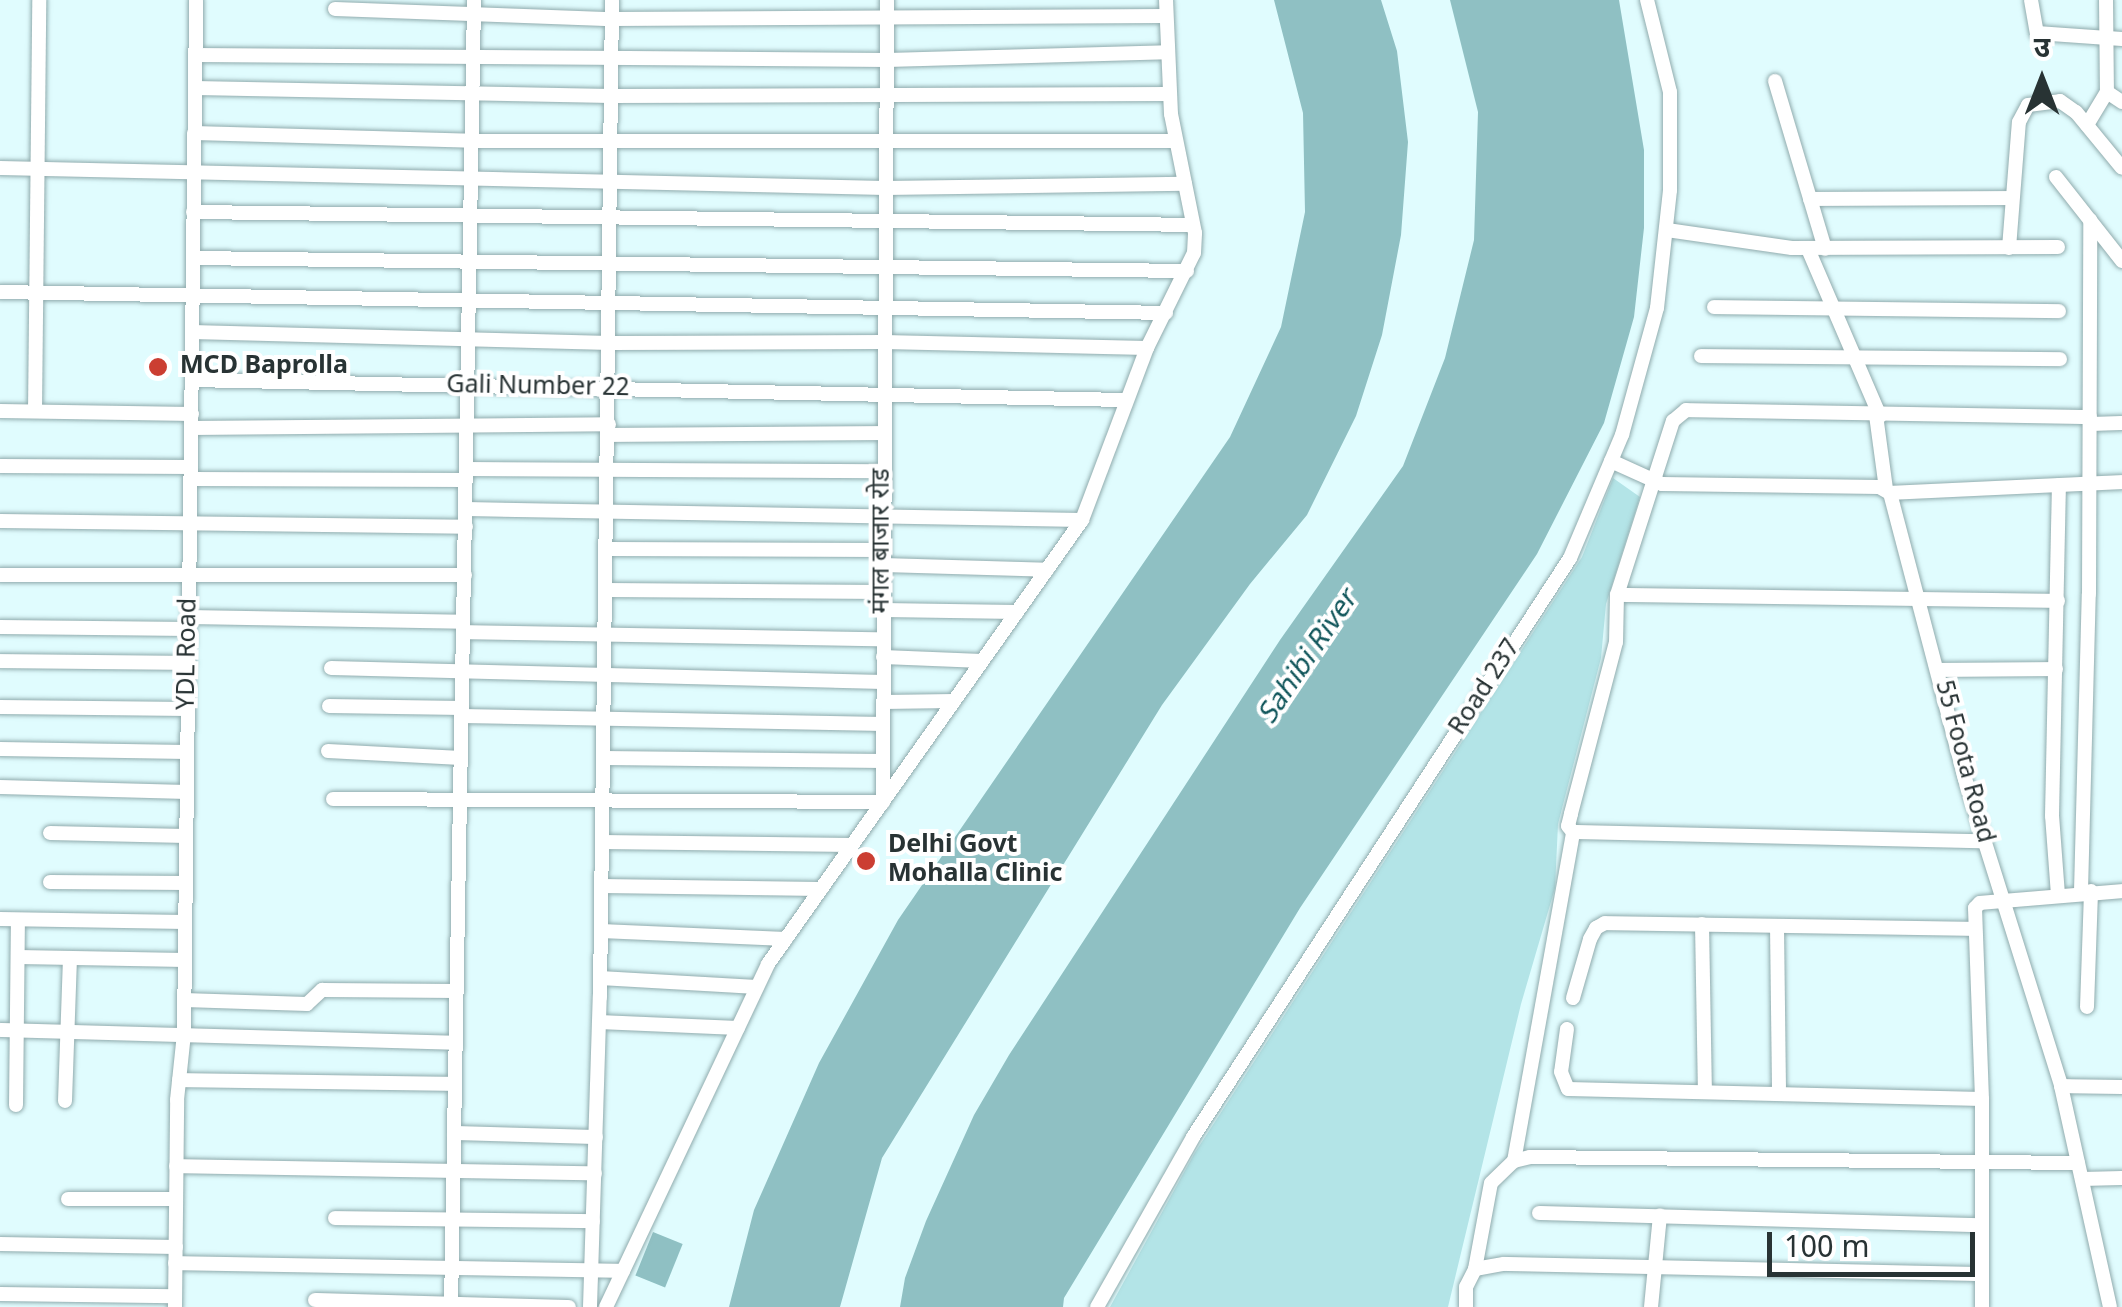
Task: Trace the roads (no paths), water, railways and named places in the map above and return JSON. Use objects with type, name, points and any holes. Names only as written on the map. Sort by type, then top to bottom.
[{"type":"street","points":[[35,411],[39,0]]},
{"type":"street","name":"YDL Road","points":[[175,1302],[176,1166],[184,1033],[196,0]]},
{"type":"street","points":[[590,1307],[602,886],[612,0]]},
{"type":"street","name":"मंगल बाजार रोड","points":[[883,802],[887,0]]},
{"type":"street","name":"Road 237","points":[[1097,1307],[1194,1137],[1570,558],[1612,461],[1657,308],[1667,230],[1670,92],[1648,0]]},
{"type":"street","points":[[2030,0],[2037,32],[2114,38]]},
{"type":"street","points":[[2087,125],[2107,92],[2114,38],[2106,0]]},
{"type":"street","points":[[451,1305],[474,7]]},
{"type":"street","points":[[335,9],[474,7],[612,19],[887,18],[1166,8],[1170,94],[1193,224],[1194,253],[1147,348],[1082,520],[786,939],[757,988],[606,1307]]},
{"type":"street","points":[[195,55],[887,60],[1168,52]]},
{"type":"street","points":[[1775,81],[1825,249]]},
{"type":"street","points":[[195,88],[886,98],[1170,94]]},
{"type":"street","points":[[2107,92],[2122,102]]},
{"type":"street","points":[[2008,248],[2022,111],[2037,102],[2060,102],[2076,112],[2122,168]]},
{"type":"street","points":[[194,132],[472,140],[1176,141]]},
{"type":"street","points":[[0,168],[886,188],[1185,184]]},
{"type":"street","points":[[2056,178],[2122,261]]},
{"type":"street","points":[[1810,199],[2012,198]]},
{"type":"street","points":[[194,212],[1193,224]]},
{"type":"street","points":[[2087,1007],[2090,220]]},
{"type":"street","points":[[1667,230],[1746,245],[1825,249],[2058,247]]},
{"type":"street","name":"55 Foota Road","points":[[1808,248],[1878,416],[1888,491],[1921,599],[1984,841],[2061,1086],[2110,1307]]},
{"type":"street","points":[[193,258],[1187,272]]},
{"type":"street","points":[[0,292],[470,303],[884,304],[1166,312]]},
{"type":"street","points":[[1714,307],[2060,310]]},
{"type":"street","points":[[192,332],[610,343],[884,342],[1147,348]]},
{"type":"street","points":[[1702,356],[2060,359]]},
{"type":"street","name":"Gali Number 22","points":[[192,380],[1126,400]]},
{"type":"street","points":[[1984,841],[1574,832],[1568,826],[1616,642],[1617,595],[1673,421],[1686,410],[2122,423]]},
{"type":"street","points":[[0,411],[192,421],[883,433]]},
{"type":"street","points":[[1612,461],[1655,482],[1888,491],[2122,482]]},
{"type":"street","points":[[0,466],[191,473],[883,471]]},
{"type":"street","points":[[2058,895],[2052,828],[2059,485]]},
{"type":"street","points":[[466,509],[1082,520]]},
{"type":"street","points":[[0,520],[466,527]]},
{"type":"street","points":[[606,549],[883,558],[1047,570]]},
{"type":"street","points":[[0,575],[465,575]]},
{"type":"street","points":[[606,590],[883,592]]},
{"type":"street","points":[[1617,595],[2058,601]]},
{"type":"street","points":[[883,610],[1017,612]]},
{"type":"street","points":[[0,627],[189,623],[883,638]]},
{"type":"street","points":[[883,656],[982,661]]},
{"type":"street","points":[[0,661],[188,664]]},
{"type":"street","points":[[332,668],[883,682]]},
{"type":"street","points":[[1938,670],[2056,668]]},
{"type":"street","points":[[883,702],[954,701]]},
{"type":"street","points":[[329,706],[604,719],[883,724]]},
{"type":"street","points":[[0,707],[188,708]]},
{"type":"street","points":[[0,750],[187,752]]},
{"type":"street","points":[[328,751],[461,758]]},
{"type":"street","points":[[604,758],[883,762]]},
{"type":"street","points":[[0,787],[186,792]]},
{"type":"street","points":[[333,799],[883,802]]},
{"type":"street","points":[[1514,1161],[1574,832]]},
{"type":"street","points":[[50,833],[186,836]]},
{"type":"street","points":[[602,842],[852,845]]},
{"type":"street","points":[[50,882],[186,883]]},
{"type":"street","points":[[602,886],[821,889]]},
{"type":"street","points":[[1982,1307],[1982,1100],[1976,904],[2086,891],[2122,891]]},
{"type":"street","points":[[0,919],[185,922]]},
{"type":"street","points":[[16,1104],[18,920]]},
{"type":"street","points":[[1573,998],[1596,928],[1606,923],[1974,928]]},
{"type":"street","points":[[1702,924],[1705,1092]]},
{"type":"street","points":[[1776,926],[1778,1094]]},
{"type":"street","points":[[601,931],[786,939]]},
{"type":"street","points":[[18,957],[185,960]]},
{"type":"street","points":[[66,1101],[70,958]]},
{"type":"street","points":[[600,978],[757,988]]},
{"type":"street","points":[[184,1000],[307,1004],[322,990],[457,991]]},
{"type":"street","points":[[599,1022],[738,1028]]},
{"type":"street","points":[[0,1030],[456,1043]]},
{"type":"street","points":[[1567,1030],[1562,1072],[1568,1089],[1982,1100]]},
{"type":"street","points":[[179,1080],[455,1084]]},
{"type":"street","points":[[2061,1086],[2122,1086]]},
{"type":"street","points":[[454,1133],[596,1137]]},
{"type":"street","points":[[1466,1307],[1466,1287],[1475,1269],[1491,1182],[1514,1161],[1530,1157],[1981,1165],[2080,1171],[2122,1178]]},
{"type":"street","points":[[176,1166],[595,1173]]},
{"type":"street","points":[[68,1199],[176,1199]]},
{"type":"street","points":[[1538,1213],[1982,1225]]},
{"type":"street","points":[[1651,1307],[1660,1216]]},
{"type":"street","points":[[335,1218],[594,1221]]},
{"type":"street","points":[[0,1244],[176,1246]]},
{"type":"street","points":[[176,1263],[623,1271]]},
{"type":"street","points":[[1475,1269],[1504,1264],[1982,1274]]},
{"type":"street","points":[[0,1294],[175,1302]]},
{"type":"street","points":[[315,1300],[569,1307]]},
{"type":"water","points":[[1274,0],[1381,0],[1397,51],[1408,142],[1401,235],[1382,335],[1356,416],[1307,515],[1250,584],[1162,705],[882,1158],[840,1307],[729,1307],[754,1210],[819,1063],[898,920],[1230,437],[1281,327],[1305,212],[1303,113]]},
{"type":"water","name":"Sahibi River","points":[[1450,0],[1619,0],[1644,150],[1644,228],[1634,317],[1604,423],[1537,554],[1300,908],[1064,1298],[1063,1307],[900,1307],[905,1278],[926,1221],[974,1115],[1009,1055],[1280,640],[1403,466],[1445,358],[1474,240],[1478,112]]},
{"type":"water","points":[[653,1232],[683,1244],[665,1288],[635,1276]]},
{"type":"place","name":"MCD Baprolla","points":[[158,367]]},
{"type":"place","name":"Delhi Govt Mohalla Clinic","points":[[866,861]]}]
